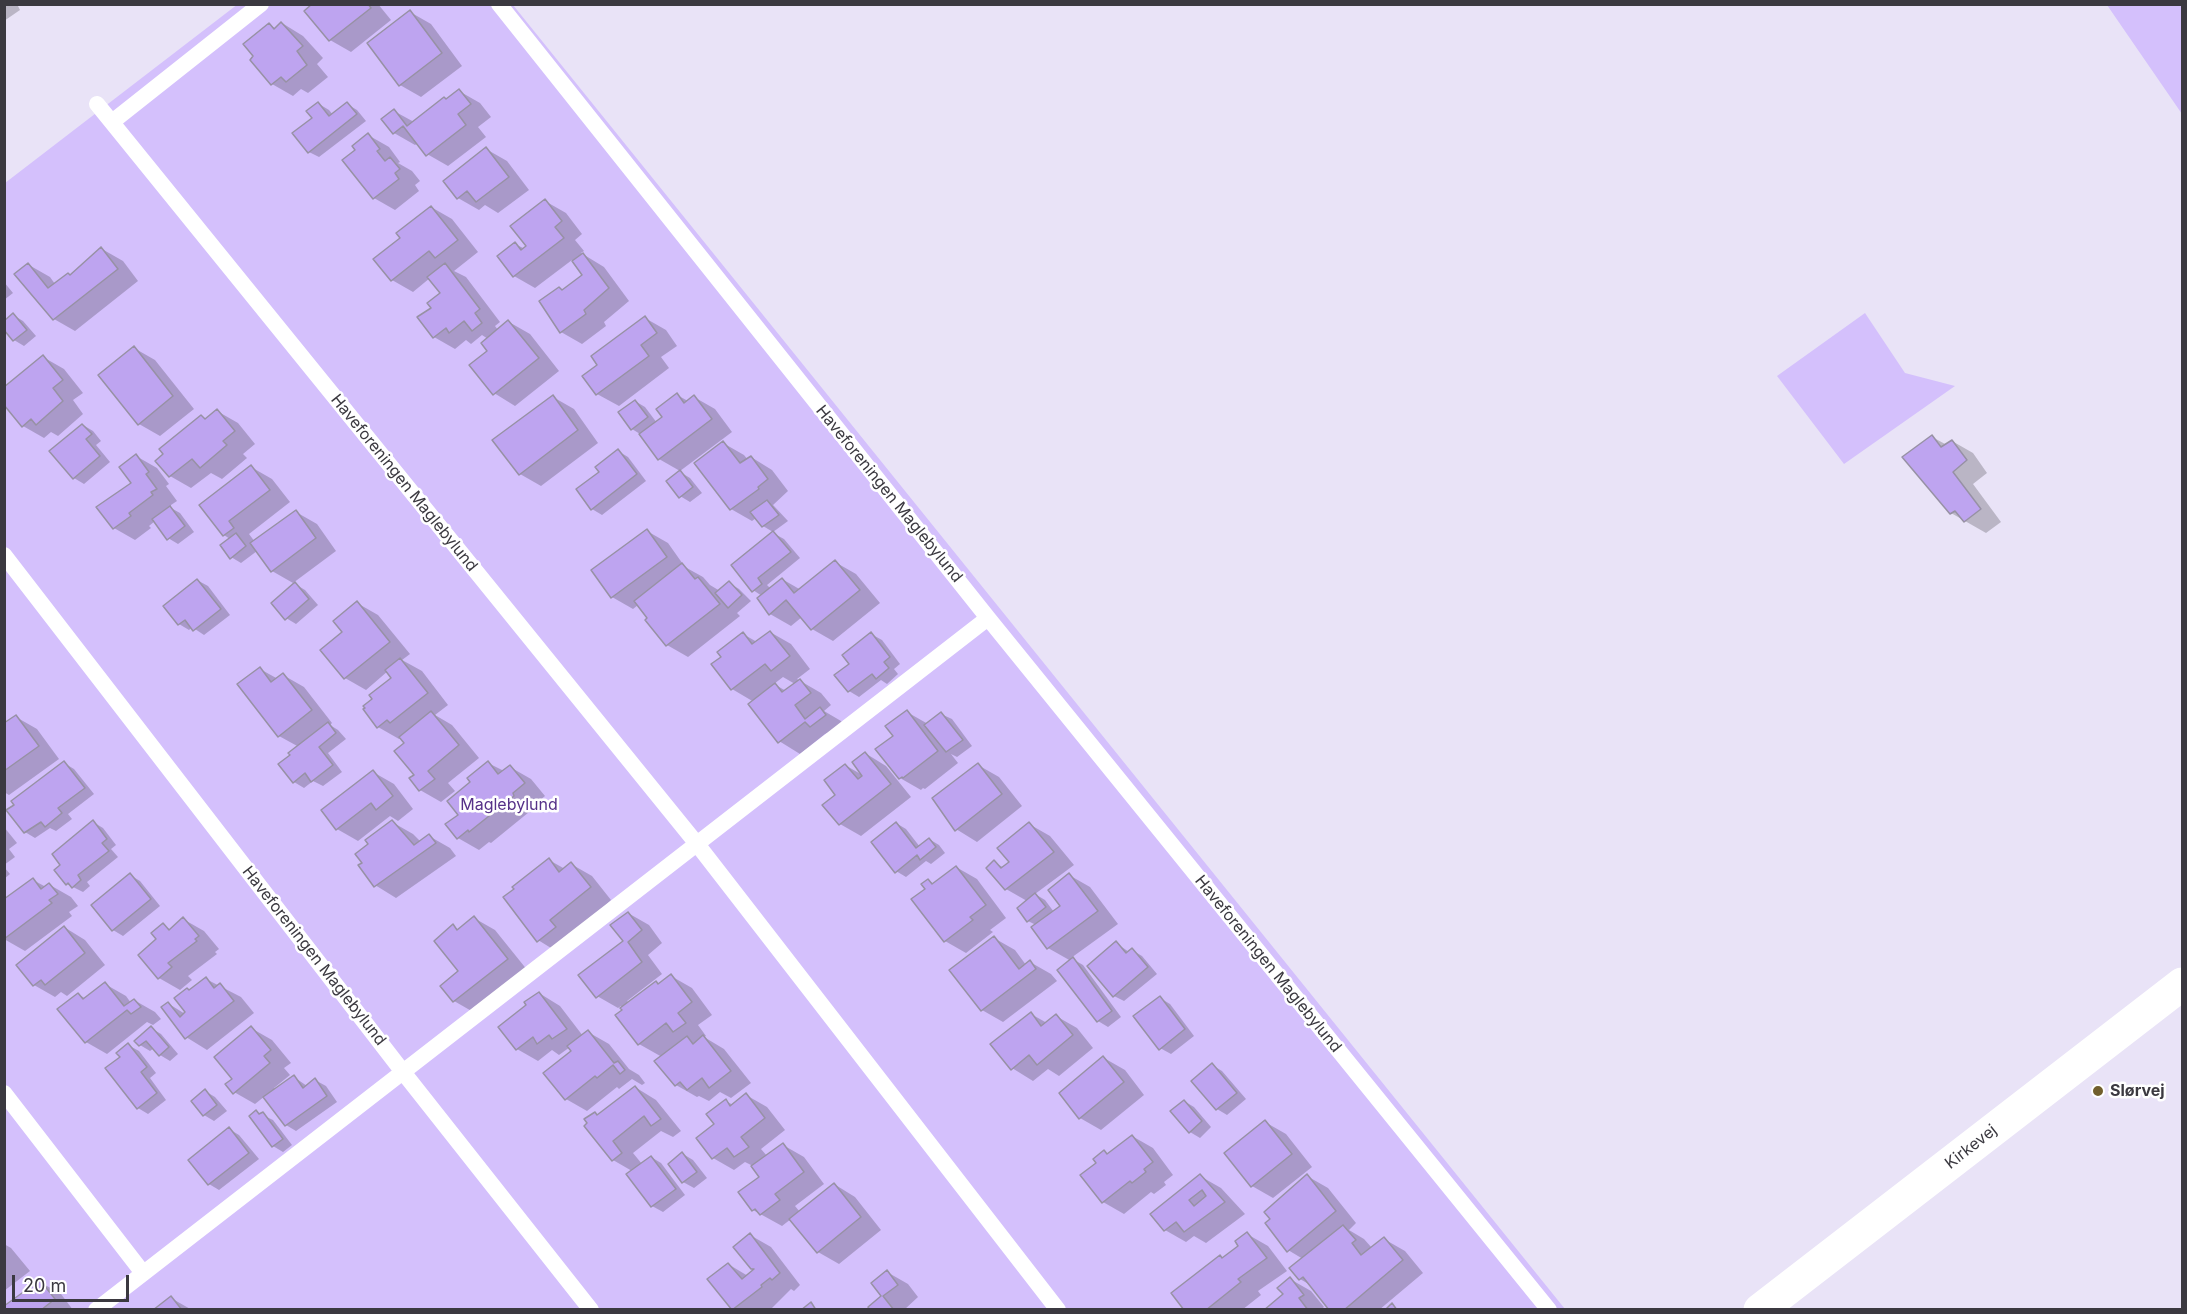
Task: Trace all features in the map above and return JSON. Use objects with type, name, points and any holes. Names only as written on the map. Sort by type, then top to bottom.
[{"type":"main road","name":"Kirkevej","points":[[1760,1310],[2182,984]]},
{"type":"lane","points":[[112,122],[261,4]]},
{"type":"lane","name":"Haveforeningen Maglebylund","points":[[500,4],[988,618],[1549,1310]]},
{"type":"lane","name":"Haveforeningen Maglebylund","points":[[97,104],[696,844],[1058,1310]]},
{"type":"lane","name":"Haveforeningen Maglebylund","points":[[4,555],[403,1072],[591,1310]]},
{"type":"lane","points":[[96,1310],[988,618]]},
{"type":"lane","points":[[4,1093],[143,1273]]},
{"type":"green space","name":"Maglebylund","points":[[238,4],[513,5],[1565,1309],[5,1310],[5,183]]},
{"type":"green space","points":[[2107,5],[2182,5],[2182,114]]},
{"type":"green space","points":[[1865,313],[1905,373],[1955,386],[1844,464],[1777,376]]},
{"type":"building","points":[[312,4],[368,4],[371,8],[329,41],[304,11]]},
{"type":"building","points":[[410,10],[442,53],[399,86],[367,43]]},
{"type":"building","points":[[281,22],[303,46],[297,51],[307,65],[286,82],[281,77],[271,85],[250,60],[253,56],[243,44],[269,23],[274,29]]},
{"type":"building","points":[[459,89],[471,104],[458,114],[466,125],[426,156],[403,126],[393,134],[381,119],[394,109],[407,126],[444,97],[446,99]]},
{"type":"building","points":[[318,102],[329,116],[347,102],[357,114],[308,153],[292,133],[312,118],[306,111]]},
{"type":"building","points":[[368,133],[380,149],[377,151],[385,161],[390,157],[400,169],[395,173],[399,179],[373,199],[342,160],[355,150],[352,146]]},
{"type":"building","points":[[486,147],[509,177],[476,202],[467,191],[457,199],[443,181]]},
{"type":"building","points":[[545,199],[562,221],[555,227],[564,238],[513,277],[497,256],[515,242],[521,250],[526,246],[510,226]]},
{"type":"building","points":[[431,206],[458,240],[435,258],[429,251],[391,281],[373,259],[400,238],[396,233]]},
{"type":"building","points":[[101,247],[118,269],[53,320],[14,274],[28,263],[48,288],[68,273],[70,275]]},
{"type":"building","points":[[583,253],[609,288],[584,310],[586,314],[560,333],[539,301],[559,287],[562,290],[582,275],[572,261]]},
{"type":"building","points":[[445,263],[480,309],[475,313],[482,323],[472,331],[464,321],[449,333],[446,328],[433,338],[417,317],[431,308],[427,303],[440,293],[427,277]]},
{"type":"building","points":[[13,313],[27,330],[13,341],[4,330],[4,321]]},
{"type":"building","points":[[645,316],[657,333],[641,345],[649,356],[596,395],[582,376],[597,365],[591,356]]},
{"type":"building","points":[[508,320],[539,358],[493,395],[469,365],[487,351],[481,343]]},
{"type":"building","points":[[134,346],[173,396],[138,425],[98,375]]},
{"type":"building","points":[[43,355],[63,380],[53,388],[63,401],[36,425],[31,419],[22,427],[4,405],[4,387]]},
{"type":"building","points":[[677,393],[684,403],[694,395],[712,419],[658,460],[639,434],[662,417],[656,409]]},
{"type":"building","points":[[553,395],[578,430],[519,475],[492,440]]},
{"type":"building","points":[[635,400],[648,417],[631,430],[618,412]]},
{"type":"building","points":[[217,409],[235,431],[223,441],[227,445],[200,468],[192,459],[169,477],[155,461],[163,454],[159,449],[201,415],[205,419]]},
{"type":"building","points":[[82,424],[92,434],[86,439],[100,456],[73,479],[49,451]]},
{"type":"building","points":[[1932,435],[1941,447],[1952,440],[1967,460],[1953,472],[1981,509],[1964,522],[1955,511],[1950,514],[1902,457]]},
{"type":"building","points":[[723,441],[740,463],[751,456],[768,479],[758,487],[759,489],[730,510],[694,463]]},
{"type":"building","points":[[618,449],[637,474],[591,510],[576,489],[599,472],[595,467]]},
{"type":"building","points":[[136,454],[149,472],[146,474],[157,489],[151,492],[153,495],[129,513],[131,516],[113,529],[96,507],[131,483],[119,467]]},
{"type":"building","points":[[251,465],[270,490],[229,521],[234,528],[223,536],[199,505]]},
{"type":"building","points":[[680,470],[693,487],[679,498],[666,481]]},
{"type":"building","points":[[767,500],[779,515],[762,527],[750,512]]},
{"type":"building","points":[[170,506],[185,526],[167,540],[152,519]]},
{"type":"building","points":[[296,510],[316,538],[271,572],[250,543]]},
{"type":"building","points":[[647,529],[667,557],[611,598],[591,570]]},
{"type":"building","points":[[773,531],[791,552],[758,578],[762,584],[752,592],[731,565]]},
{"type":"building","points":[[236,533],[246,546],[230,559],[220,545]]},
{"type":"building","points":[[835,560],[860,590],[811,630],[786,600],[769,615],[757,598],[782,578],[794,593]]},
{"type":"building","points":[[682,563],[695,579],[698,577],[720,604],[666,646],[645,620],[647,618],[634,601]]},
{"type":"building","points":[[197,579],[221,609],[193,631],[185,620],[178,625],[163,606]]},
{"type":"building","points":[[729,581],[742,595],[728,608],[715,593]]},
{"type":"building","points":[[295,582],[309,599],[285,620],[271,603]]},
{"type":"building","points":[[357,601],[390,642],[344,679],[320,650],[342,632],[333,621]]},
{"type":"building","points":[[770,631],[790,656],[771,671],[765,664],[731,690],[711,664],[721,657],[717,652],[743,632],[752,644]]},
{"type":"building","points":[[871,632],[890,657],[884,662],[889,668],[876,679],[872,674],[848,692],[834,675],[849,664],[842,655]]},
{"type":"building","points":[[400,658],[428,693],[390,723],[387,720],[377,728],[363,706],[372,699],[369,695],[391,678],[385,670]]},
{"type":"building","points":[[260,667],[271,682],[283,673],[312,710],[278,737],[237,684]]},
{"type":"building","points":[[800,679],[811,693],[795,705],[805,719],[820,707],[826,715],[810,727],[805,722],[778,743],[748,704],[775,683],[782,692]]},
{"type":"building","points":[[907,710],[938,751],[899,779],[875,749],[893,736],[885,726]]},
{"type":"building","points":[[431,711],[459,745],[428,771],[435,779],[419,791],[409,778],[414,775],[394,751],[404,743],[399,737]]},
{"type":"building","points":[[941,712],[963,740],[946,752],[924,725]]},
{"type":"building","points":[[16,715],[39,746],[4,771],[4,723]]},
{"type":"building","points":[[328,722],[336,733],[319,747],[333,765],[311,782],[305,773],[293,783],[278,764],[290,755],[288,753]]},
{"type":"building","points":[[865,752],[891,784],[839,825],[822,805],[835,795],[824,780],[845,764],[858,779],[862,776],[852,762]]},
{"type":"building","points":[[64,761],[85,788],[58,808],[62,813],[45,827],[41,822],[24,833],[6,810],[14,805],[11,801]]},
{"type":"building","points":[[488,761],[498,774],[510,765],[525,783],[513,793],[514,796],[457,839],[445,824],[458,815],[447,801],[470,782],[467,778]]},
{"type":"building","points":[[978,763],[1002,794],[955,831],[932,798]]},
{"type":"building","points":[[373,770],[393,796],[376,810],[371,803],[336,830],[321,810]]},
{"type":"building","points":[[93,820],[107,839],[102,843],[109,851],[78,875],[81,880],[72,888],[68,883],[66,885],[54,870],[60,865],[52,854]]},
{"type":"building","points":[[392,820],[414,845],[429,834],[436,843],[374,887],[358,865],[362,863],[355,854],[368,844],[365,840]]},
{"type":"building","points":[[896,822],[916,848],[929,838],[936,847],[920,860],[917,855],[895,873],[871,842]]},
{"type":"building","points":[[1029,822],[1054,852],[1005,890],[986,868],[994,860],[1001,868],[1009,862],[997,848]]},
{"type":"building","points":[[549,858],[559,872],[571,862],[591,887],[550,920],[556,927],[537,942],[503,897],[514,889],[512,887]]},
{"type":"building","points":[[956,866],[986,905],[970,917],[973,920],[944,942],[911,899],[925,889],[921,884],[928,879],[932,884]]},
{"type":"building","points":[[130,873],[151,899],[112,931],[91,905]]},
{"type":"building","points":[[1069,873],[1098,911],[1047,949],[1031,927],[1060,906],[1048,890]]},
{"type":"building","points":[[33,878],[41,889],[49,883],[58,894],[49,900],[52,903],[4,939],[4,899]]},
{"type":"building","points":[[1035,893],[1046,907],[1027,922],[1017,908]]},
{"type":"building","points":[[628,912],[642,930],[628,942],[642,962],[596,998],[578,975],[623,941],[610,925]]},
{"type":"building","points":[[474,916],[508,959],[453,1002],[440,986],[458,971],[434,941],[453,924],[457,930]]},
{"type":"building","points":[[183,917],[199,936],[195,939],[197,941],[168,963],[172,967],[158,979],[138,955],[156,939],[151,933],[163,923],[169,930]]},
{"type":"building","points":[[64,926],[85,953],[45,985],[41,980],[33,986],[16,965]]},
{"type":"building","points":[[994,936],[1019,969],[1030,960],[1036,969],[981,1011],[949,970]]},
{"type":"building","points":[[1116,941],[1126,953],[1132,948],[1148,967],[1113,997],[1087,966]]},
{"type":"building","points":[[1073,957],[1112,1011],[1097,1022],[1057,970]]},
{"type":"building","points":[[671,974],[692,1002],[678,1013],[686,1023],[673,1032],[666,1023],[638,1045],[615,1015],[622,1010],[620,1008],[656,981],[658,984]]},
{"type":"building","points":[[206,977],[214,988],[220,983],[234,1001],[185,1039],[161,1007],[168,1002],[180,1017],[185,1012],[174,998]]},
{"type":"building","points":[[105,982],[124,1006],[134,999],[141,1007],[131,1014],[127,1010],[85,1043],[57,1009],[78,993],[83,999]]},
{"type":"building","points":[[539,992],[567,1029],[552,1039],[549,1035],[537,1044],[533,1037],[516,1050],[498,1027],[526,1005],[524,1002]]},
{"type":"building","points":[[1160,996],[1185,1029],[1159,1050],[1133,1016]]},
{"type":"building","points":[[1031,1012],[1041,1026],[1056,1014],[1073,1035],[1037,1065],[1029,1055],[1011,1070],[990,1044]]},
{"type":"building","points":[[151,1026],[169,1047],[159,1056],[146,1041],[139,1046],[134,1041]]},
{"type":"building","points":[[251,1026],[271,1050],[264,1056],[270,1063],[233,1094],[225,1084],[232,1079],[214,1057]]},
{"type":"building","points":[[588,1030],[614,1063],[618,1061],[625,1070],[620,1074],[613,1065],[565,1100],[543,1073],[571,1051],[567,1046]]},
{"type":"building","points":[[703,1035],[731,1071],[709,1088],[702,1078],[687,1090],[680,1082],[675,1086],[654,1061],[687,1036],[693,1044]]},
{"type":"building","points":[[128,1043],[147,1067],[141,1072],[157,1093],[137,1109],[105,1068],[120,1057],[116,1053]]},
{"type":"building","points":[[1103,1056],[1124,1082],[1079,1119],[1059,1093]]},
{"type":"building","points":[[1212,1063],[1237,1093],[1216,1110],[1191,1081]]},
{"type":"building","points":[[294,1075],[303,1088],[315,1078],[327,1096],[285,1126],[263,1097]]},
{"type":"building","points":[[635,1086],[661,1119],[651,1126],[644,1116],[613,1141],[622,1153],[612,1161],[584,1126],[587,1123],[584,1119],[595,1112],[597,1115]]},
{"type":"building","points":[[205,1089],[217,1105],[203,1116],[191,1101]]},
{"type":"building","points":[[746,1093],[765,1118],[741,1137],[749,1147],[734,1157],[727,1148],[712,1159],[696,1138],[714,1124],[706,1114],[726,1099],[730,1106]]},
{"type":"building","points":[[1184,1100],[1202,1121],[1189,1133],[1170,1111]]},
{"type":"building","points":[[256,1110],[259,1114],[263,1112],[283,1139],[272,1147],[249,1116]]},
{"type":"building","points":[[1265,1120],[1292,1154],[1251,1187],[1224,1153]]},
{"type":"building","points":[[229,1127],[249,1153],[208,1185],[188,1160]]},
{"type":"building","points":[[1132,1135],[1153,1162],[1144,1169],[1146,1172],[1132,1183],[1130,1181],[1102,1203],[1080,1175],[1096,1163],[1093,1159],[1104,1150],[1107,1154]]},
{"type":"building","points":[[783,1143],[804,1172],[775,1194],[780,1200],[760,1215],[755,1209],[752,1211],[738,1192],[759,1177],[751,1166]]},
{"type":"building","points":[[682,1152],[697,1172],[682,1183],[668,1164]]},
{"type":"building","points":[[651,1156],[676,1189],[651,1207],[626,1174]]},
{"type":"building","points":[[1200,1174],[1225,1202],[1184,1232],[1176,1222],[1164,1231],[1150,1214]],"holes":[[[1202,1190],[1206,1196],[1194,1206],[1189,1200]]]},
{"type":"building","points":[[1307,1174],[1336,1211],[1287,1252],[1265,1223],[1270,1219],[1264,1212]]},
{"type":"building","points":[[834,1183],[861,1217],[817,1253],[789,1219]]},
{"type":"building","points":[[1343,1225],[1356,1240],[1352,1243],[1361,1255],[1384,1237],[1403,1260],[1344,1310],[1329,1310],[1303,1277],[1299,1280],[1289,1268]]},
{"type":"building","points":[[1247,1232],[1267,1258],[1238,1279],[1241,1282],[1206,1310],[1184,1310],[1171,1293],[1220,1255],[1222,1258],[1238,1246],[1235,1241]]},
{"type":"building","points":[[750,1233],[780,1273],[772,1280],[770,1278],[732,1310],[707,1279],[728,1263],[742,1279],[754,1269],[751,1269],[733,1247]]},
{"type":"building","points":[[887,1270],[898,1285],[883,1296],[894,1310],[870,1310],[868,1307],[881,1296],[871,1283]]},
{"type":"building","points":[[1290,1277],[1304,1295],[1299,1298],[1308,1310],[1264,1310],[1283,1294],[1277,1288]]},
{"type":"building","points":[[40,1280],[55,1299],[41,1310],[4,1310],[4,1306]]},
{"type":"building","points":[[171,1296],[182,1310],[153,1310]]},
{"type":"building","points":[[811,1302],[816,1310],[801,1310]]},
{"type":"building","points":[[1392,1303],[1397,1310],[1385,1310]]},
{"type":"place","name":"Slørvej","points":[[2098,1091]]}]
